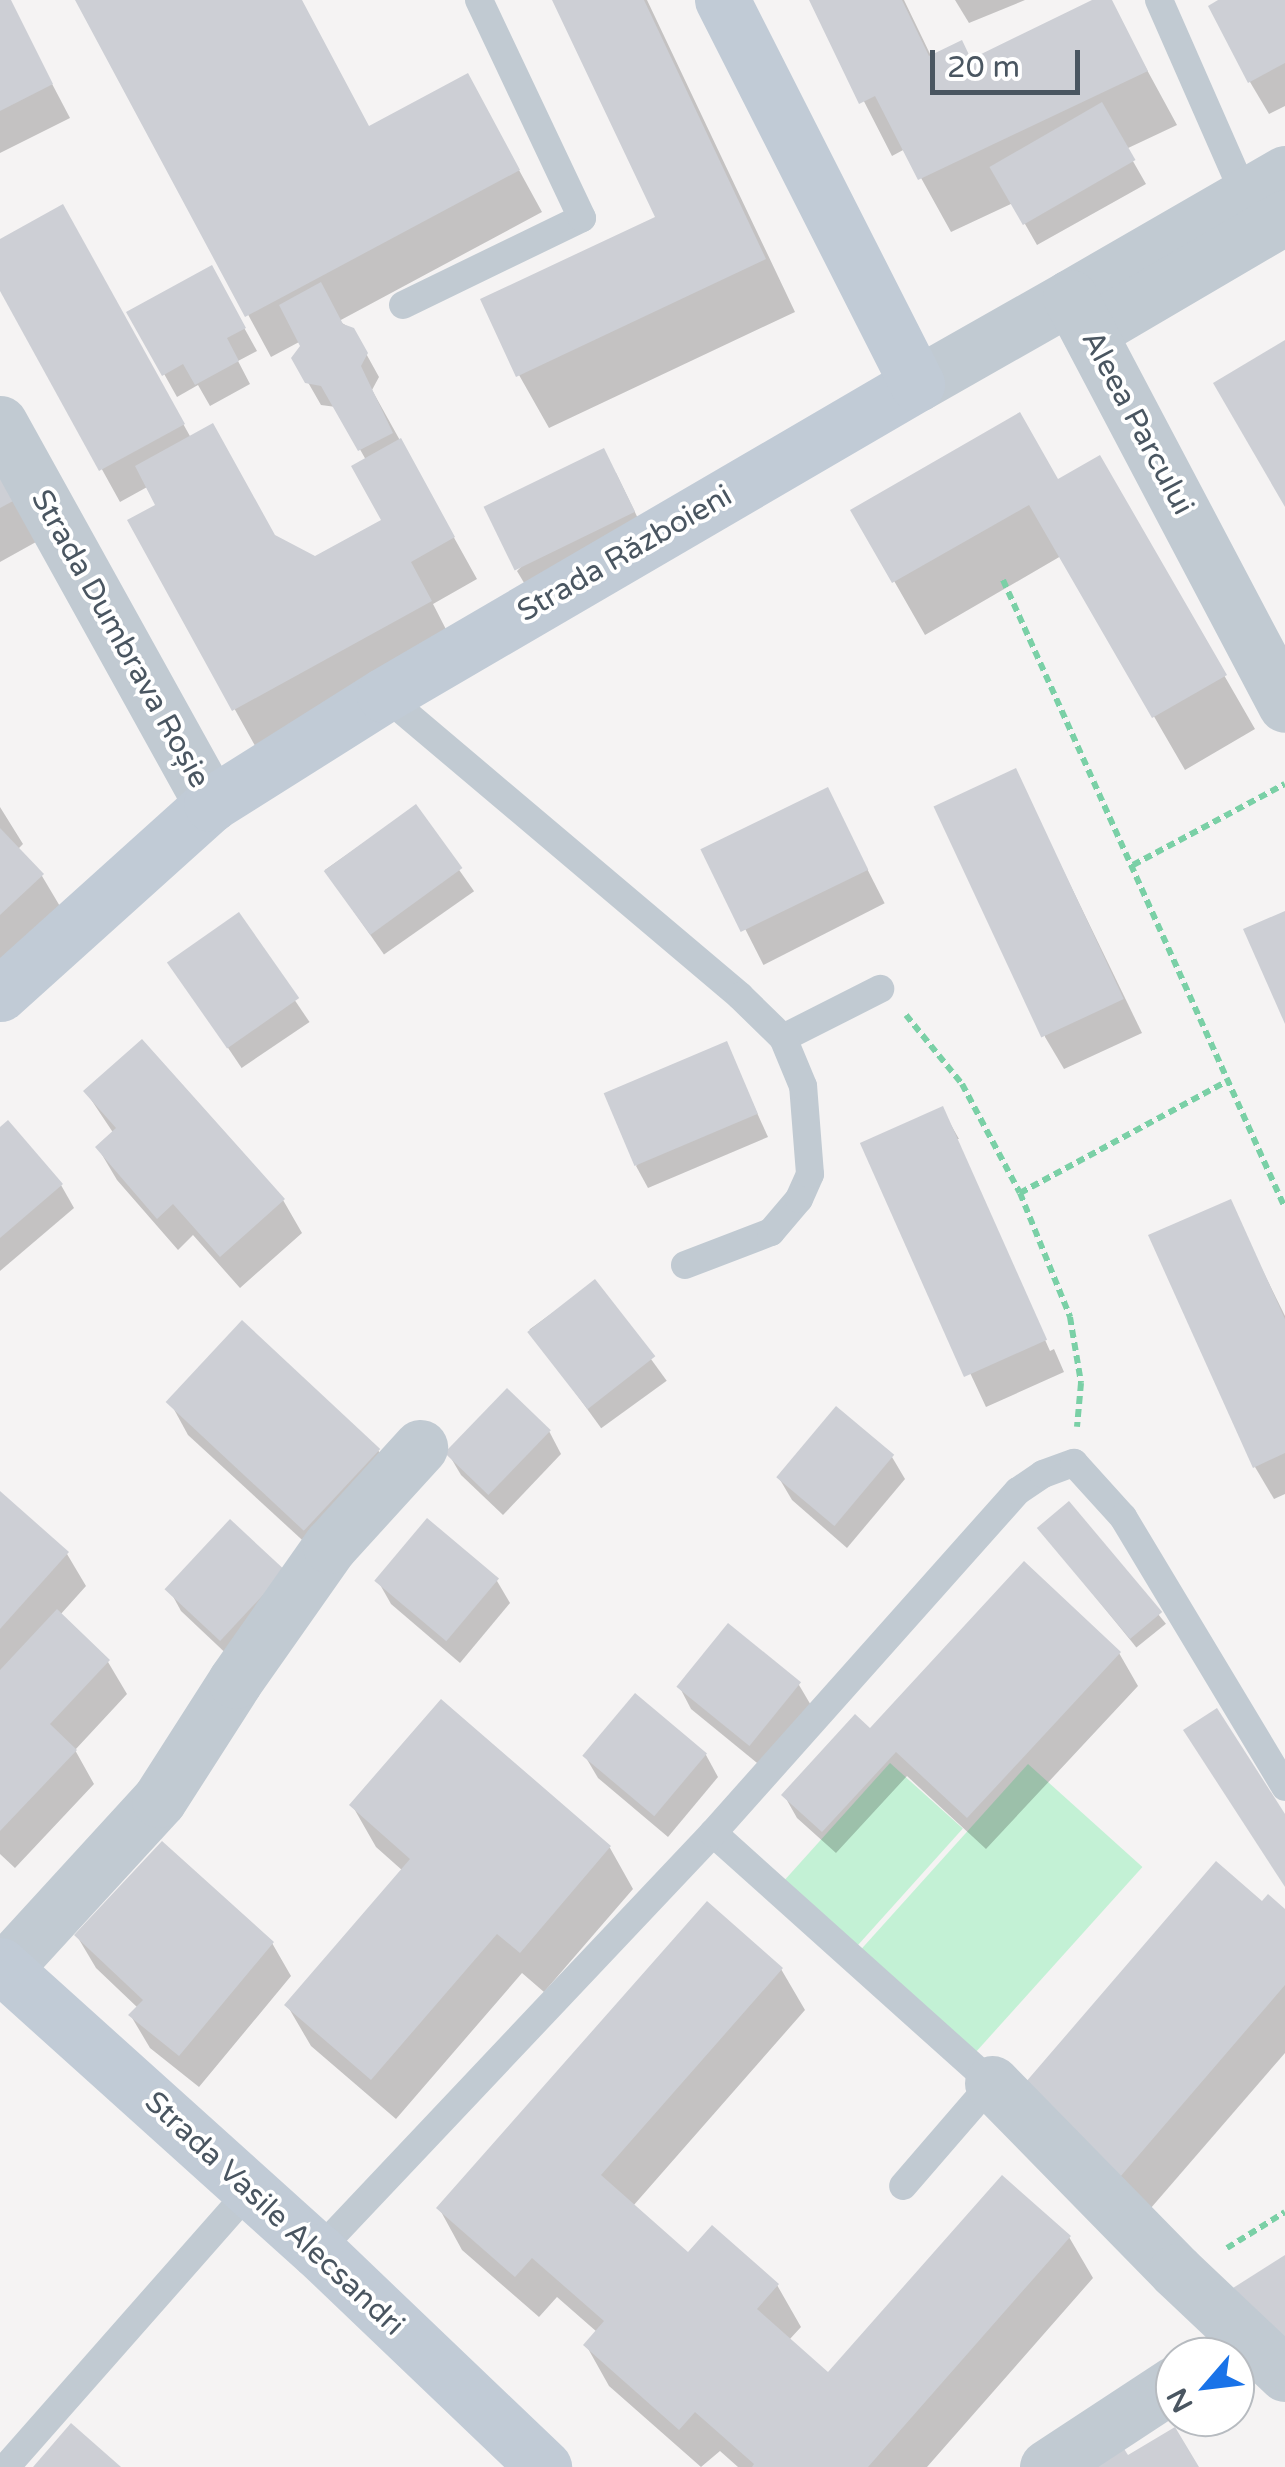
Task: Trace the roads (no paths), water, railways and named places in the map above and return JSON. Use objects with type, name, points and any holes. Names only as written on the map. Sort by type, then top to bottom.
[{"type":"street","points":[[722,0],[917,384]]},
{"type":"street","points":[[1080,314],[1269,204]]},
{"type":"street","name":"Aleea Parcului","points":[[917,384],[1080,314],[1285,705]]},
{"type":"street","name":"Strada Războieni","points":[[0,994],[211,804],[384,695],[917,384]]},
{"type":"street","name":"Strada Dumbrava Roșie","points":[[0,423],[211,804]]},
{"type":"street","points":[[2,1967],[159,1800],[234,1682],[330,1546],[420,1448]]},
{"type":"street","name":"Strada Vasile Alecsandri","points":[[2,1967],[318,2251],[544,2467]]},
{"type":"street","points":[[992,2083],[1176,2272],[1224,2337]]},
{"type":"street","points":[[1255,2359],[1285,2374]]},
{"type":"street","points":[[1047,2467],[1155,2396]]},
{"type":"lane","points":[[403,305],[582,218],[479,0]]},
{"type":"lane","points":[[1159,0],[1269,204]]},
{"type":"lane","points":[[384,695],[740,996],[782,1038],[802,1086],[810,1174],[799,1199],[771,1232],[685,1265]]},
{"type":"lane","points":[[782,1038],[880,989]]},
{"type":"lane","points":[[318,2251],[712,1834],[1018,1491],[1043,1474],[1074,1463],[1124,1516],[1285,1787]]},
{"type":"lane","points":[[712,1834],[992,2083],[903,2186]]},
{"type":"lane","points":[[6,2467],[250,2190]]}]
